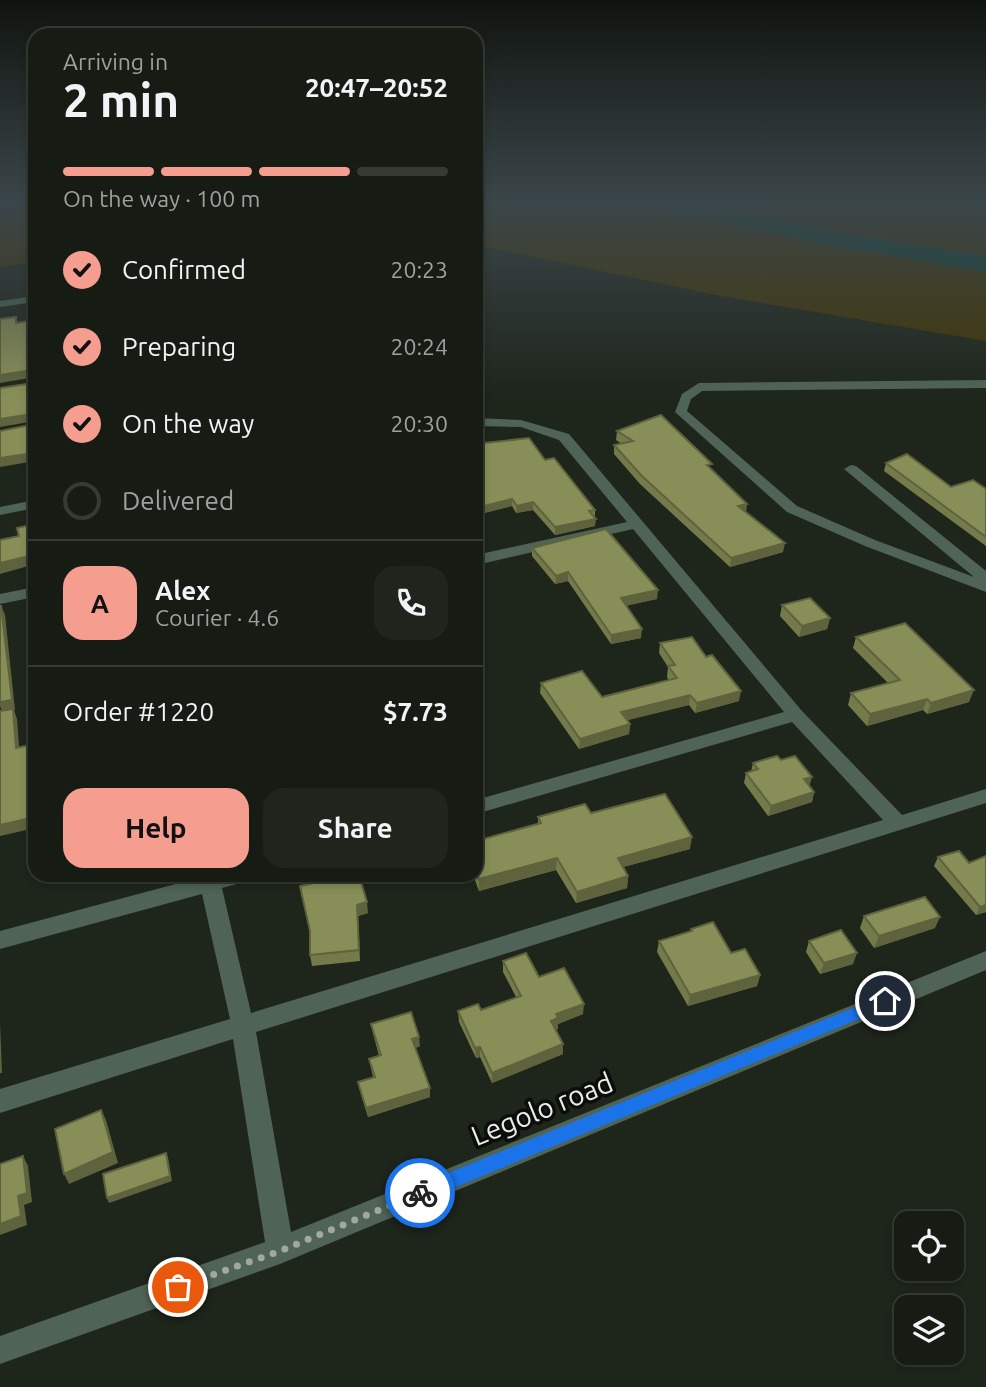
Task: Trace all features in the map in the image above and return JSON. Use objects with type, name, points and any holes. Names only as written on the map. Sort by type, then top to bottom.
[{"type":"street","points":[[0,304],[28,300]]},
{"type":"street","points":[[986,384],[719,385],[699,387],[689,393],[682,403],[681,412],[792,509],[986,587]]},
{"type":"street","points":[[483,422],[519,422],[541,426],[564,437],[796,715],[899,824]]},
{"type":"street","points":[[851,469],[986,579]]},
{"type":"street","points":[[0,511],[28,506]]},
{"type":"street","points":[[483,558],[636,524]]},
{"type":"street","points":[[0,599],[28,593]]},
{"type":"street","points":[[483,805],[796,715]]},
{"type":"street","points":[[0,1101],[986,796]]},
{"type":"street","points":[[0,940],[199,882]]},
{"type":"street","points":[[210,882],[243,1026],[280,1251]]},
{"type":"street","name":"Legolo road","points":[[0,1350],[280,1251],[986,960]]},
{"type":"shaded area","points":[[585,268],[986,268],[986,341],[721,296]]},
{"type":"building","points":[[16,317],[16,323],[28,321],[28,371],[0,375],[0,319]]},
{"type":"building","points":[[28,384],[28,415],[0,419],[0,388]]},
{"type":"building","points":[[661,415],[712,464],[707,465],[747,504],[738,506],[785,543],[731,558],[641,475],[614,445],[633,441],[617,431]]},
{"type":"building","points":[[28,425],[28,454],[0,458],[0,431]]},
{"type":"building","points":[[529,438],[545,460],[554,458],[595,510],[589,511],[596,519],[555,527],[533,502],[517,506],[512,499],[483,506],[483,443]]},
{"type":"building","points":[[907,454],[951,487],[973,480],[986,489],[986,537],[886,463]]},
{"type":"building","points":[[28,526],[28,556],[0,563],[0,540],[19,536],[17,528]]},
{"type":"building","points":[[606,529],[658,590],[621,598],[642,629],[611,635],[568,572],[556,576],[532,548]]},
{"type":"building","points":[[810,598],[830,618],[802,626],[782,605]]},
{"type":"building","points":[[0,606],[12,700],[0,702]]},
{"type":"building","points":[[905,623],[974,690],[931,703],[927,699],[870,714],[851,693],[900,680],[856,637]]},
{"type":"building","points":[[692,637],[706,657],[712,655],[741,691],[697,703],[690,695],[621,712],[630,724],[580,739],[541,683],[582,671],[602,697],[677,678],[668,666],[675,665],[660,643]]},
{"type":"building","points":[[13,709],[16,748],[28,745],[28,819],[0,825],[0,711]]},
{"type":"building","points":[[777,756],[781,760],[795,756],[812,777],[804,779],[814,792],[771,806],[746,773],[758,769],[753,763]]},
{"type":"building","points":[[665,794],[692,837],[618,858],[628,876],[577,892],[557,858],[483,878],[483,839],[541,823],[538,817],[585,804],[591,813]]},
{"type":"building","points":[[959,851],[969,863],[986,856],[986,905],[980,907],[938,857]]},
{"type":"building","points":[[318,882],[361,882],[367,902],[357,905],[359,950],[310,955],[310,931],[300,886]]},
{"type":"building","points":[[925,897],[940,917],[879,936],[864,916]]},
{"type":"building","points":[[713,922],[731,953],[745,949],[760,975],[690,995],[659,941]]},
{"type":"building","points":[[841,930],[857,953],[824,963],[809,941]]},
{"type":"building","points":[[526,953],[539,977],[564,968],[584,1004],[556,1014],[558,1018],[551,1021],[563,1044],[492,1073],[480,1047],[475,1048],[458,1011],[478,1004],[481,1010],[521,996],[503,961]]},
{"type":"building","points":[[411,1012],[419,1037],[412,1039],[430,1088],[366,1108],[358,1082],[375,1077],[369,1059],[381,1055],[371,1024]]},
{"type":"building","points":[[101,1110],[113,1152],[64,1174],[55,1129]]},
{"type":"building","points":[[166,1153],[170,1176],[107,1198],[103,1174]]},
{"type":"building","points":[[23,1156],[27,1193],[18,1196],[21,1216],[0,1224],[0,1164]]},
{"type":"way so far","points":[[178,1287],[280,1251],[420,1193]]},
{"type":"route","points":[[420,1193],[885,1001]]}]
